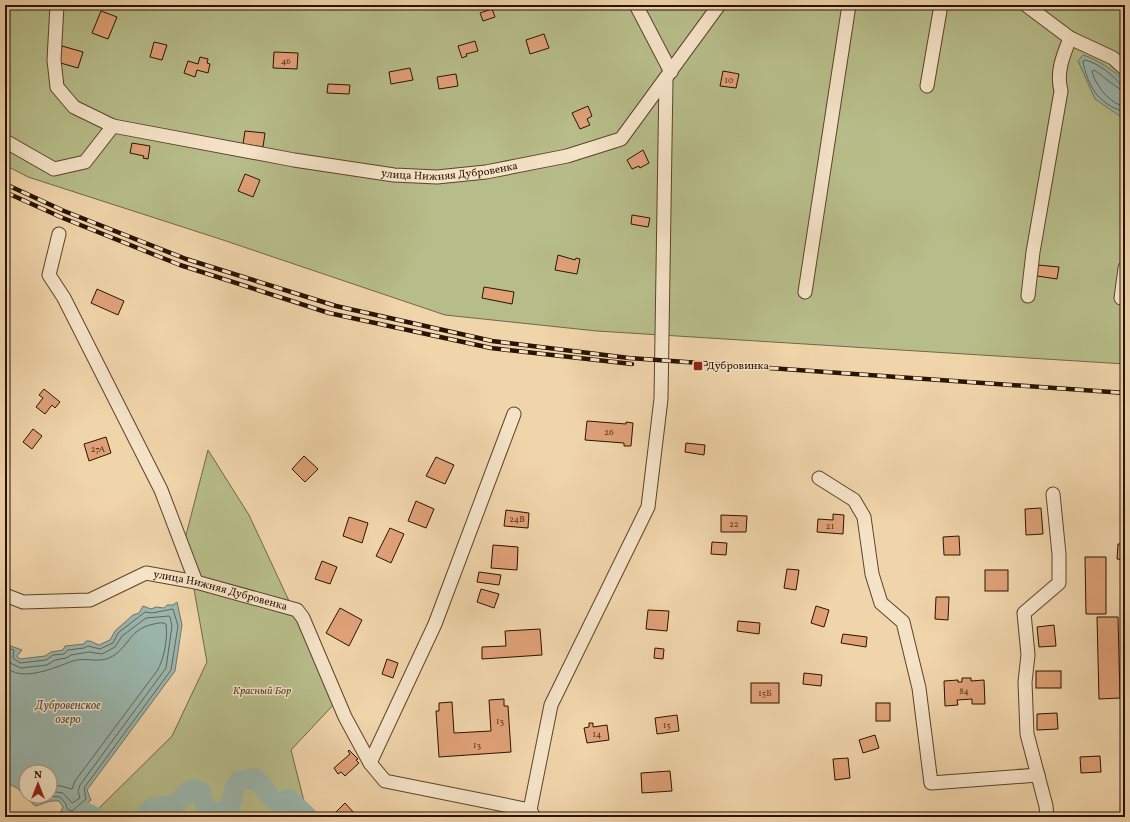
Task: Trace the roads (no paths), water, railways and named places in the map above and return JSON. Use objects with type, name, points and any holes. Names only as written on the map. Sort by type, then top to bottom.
[{"type":"street","name":"улица Нижняя Дубровенка","points":[[57,5],[54,60],[57,87],[74,107],[113,126],[294,160],[394,174],[437,177],[486,172],[567,156],[621,139],[719,5]]},
{"type":"street","points":[[532,814],[551,705],[648,507],[661,399],[668,76],[636,5]]},
{"type":"street","points":[[805,292],[849,5]]},
{"type":"street","points":[[927,86],[941,5]]},
{"type":"street","points":[[1026,5],[1070,38],[1122,62]]},
{"type":"street","points":[[1028,296],[1061,91],[1058,80],[1060,68],[1070,38]]},
{"type":"street","points":[[5,141],[54,169],[85,162],[113,126]]},
{"type":"street","points":[[59,234],[49,275],[64,298],[161,490],[196,582]]},
{"type":"street","points":[[1121,298],[1125,268]]},
{"type":"street","points":[[370,762],[435,624],[514,414]]},
{"type":"street","points":[[819,478],[854,500],[864,516],[872,574],[881,603],[903,622],[919,688],[931,783],[1038,775]]},
{"type":"street","points":[[1047,817],[1046,806],[1027,734],[1025,682],[1028,656],[1024,613],[1059,583],[1059,554],[1053,494]]},
{"type":"street","name":"улица Нижняя Дубровенка","points":[[5,595],[23,602],[90,600],[146,573],[196,582],[297,610],[303,618],[345,717],[370,762],[385,781],[532,814]]},
{"type":"water","points":[[1083,55],[1094,59],[1107,67],[1123,81],[1125,86],[1125,114],[1120,116],[1095,99],[1078,61]]},
{"type":"water","name":"Дубровенское озеро","points":[[177,602],[182,625],[175,671],[87,790],[91,800],[73,817],[69,814],[60,813],[63,807],[58,801],[58,764],[18,764],[18,789],[5,782],[5,644],[22,650],[17,656],[20,659],[45,656],[51,652],[63,650],[65,646],[84,644],[86,641],[99,645],[110,640],[115,631],[133,615],[139,613],[143,606],[151,609],[156,607],[164,608],[167,605],[173,605]]},
{"type":"waterway","points":[[147,817],[148,812],[154,807],[171,806],[178,802],[188,791],[195,789],[201,792],[202,800],[208,808],[215,812],[226,811],[230,809],[234,788],[239,781],[255,778],[274,800],[277,802],[289,799],[308,817]]},
{"type":"waterway","points":[[87,813],[95,817]]},
{"type":"railway","points":[[5,184],[64,211],[186,259],[336,306],[492,341],[629,358],[1125,393]]},
{"type":"railway","points":[[5,192],[63,218],[180,265],[329,313],[491,348],[632,364]]},
{"type":"place","name":"Дубровинка","points":[[698,366]]},
{"type":"park label","name":"Красный Бор","points":[[262,691]]}]
